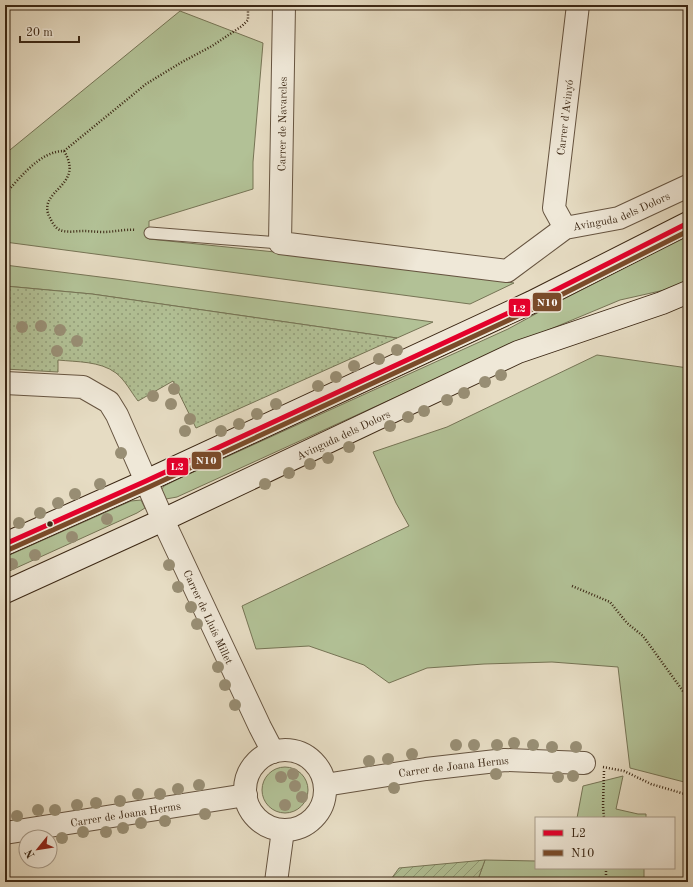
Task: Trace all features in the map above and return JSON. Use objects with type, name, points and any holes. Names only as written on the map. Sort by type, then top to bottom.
[{"type":"street","name":"Carrer de Navarcles","points":[[280,243],[284,5]]},
{"type":"street","name":"Carrer d'Avinyó","points":[[565,228],[554,208],[578,5]]},
{"type":"street","name":"Avinguda dels Dolors","points":[[280,243],[507,271],[565,228],[619,218],[688,186]]},
{"type":"street","points":[[5,544],[146,481],[532,302],[688,223]]},
{"type":"street","name":"Avinguda dels Dolors","points":[[5,592],[163,520],[518,352],[662,303],[688,292]]},
{"type":"street","name":"Carrer de Lluís Millet","points":[[5,383],[83,387],[109,402],[117,415],[163,520],[273,752]]},
{"type":"street","points":[[287,750],[301,753],[312,760],[321,771],[325,785],[324,802],[315,818],[300,828],[283,830],[269,827],[258,819],[250,808],[246,795],[246,784],[252,769],[263,756],[273,752],[287,750]]},
{"type":"street","name":"Carrer de Joana Herms","points":[[325,785],[426,769],[505,760],[594,765]]},
{"type":"street","name":"Carrer de Joana Herms","points":[[5,833],[246,795]]},
{"type":"street","points":[[276,882],[283,830]]},
{"type":"lane","points":[[150,233],[280,243]]},
{"type":"path","points":[[5,194],[32,164],[55,151],[64,151],[146,84],[239,29],[248,20],[248,5]]},
{"type":"path","points":[[64,151],[70,166],[69,174],[66,181],[48,201],[47,210],[54,225],[59,230],[101,232],[122,229],[150,233]]},
{"type":"path","points":[[572,586],[610,602],[628,623],[643,636],[688,698]]},
{"type":"path","points":[[604,817],[594,765],[624,772],[651,784],[688,795]]},
{"type":"path","points":[[606,869],[606,882]]},
{"type":"green space","points":[[180,11],[263,43],[253,162],[253,189],[149,221],[149,239],[333,258],[514,283],[470,304],[5,242],[5,154]]},
{"type":"green space","points":[[688,233],[688,282],[669,289],[620,300],[486,356],[177,497],[166,499],[159,493],[164,486],[178,479],[508,329],[664,244]]},
{"type":"green space","points":[[5,265],[433,322],[397,338],[92,294],[5,286]]},
{"type":"green space","points":[[5,286],[92,294],[397,338],[196,428],[173,381],[138,401],[116,373],[96,364],[58,360],[58,372],[5,369]]},
{"type":"green space","points":[[597,355],[688,368],[688,783],[630,768],[618,667],[552,662],[484,664],[427,668],[389,683],[364,665],[309,646],[256,649],[242,606],[409,526],[396,503],[373,452],[447,427]]},
{"type":"green space","points":[[141,500],[145,508],[137,513],[5,573],[5,557],[131,501]]},
{"type":"green space","points":[[280,767],[290,767],[298,771],[304,777],[308,785],[308,795],[304,803],[298,809],[290,813],[280,813],[272,809],[266,803],[262,795],[262,785],[266,777],[272,771]]},
{"type":"green space","points":[[623,776],[616,809],[638,814],[646,814],[646,817],[577,817],[583,786]]},
{"type":"green space","points":[[485,860],[535,861],[535,869],[644,869],[644,882],[477,882]]},
{"type":"green space","points":[[485,860],[477,882],[389,882],[399,868]]},
{"type":"transit line","name":"L2","points":[[5,544],[146,481],[532,302],[688,223]]},
{"type":"transit line","name":"N10","points":[[8,550],[149,487],[535,308],[688,231]]}]
